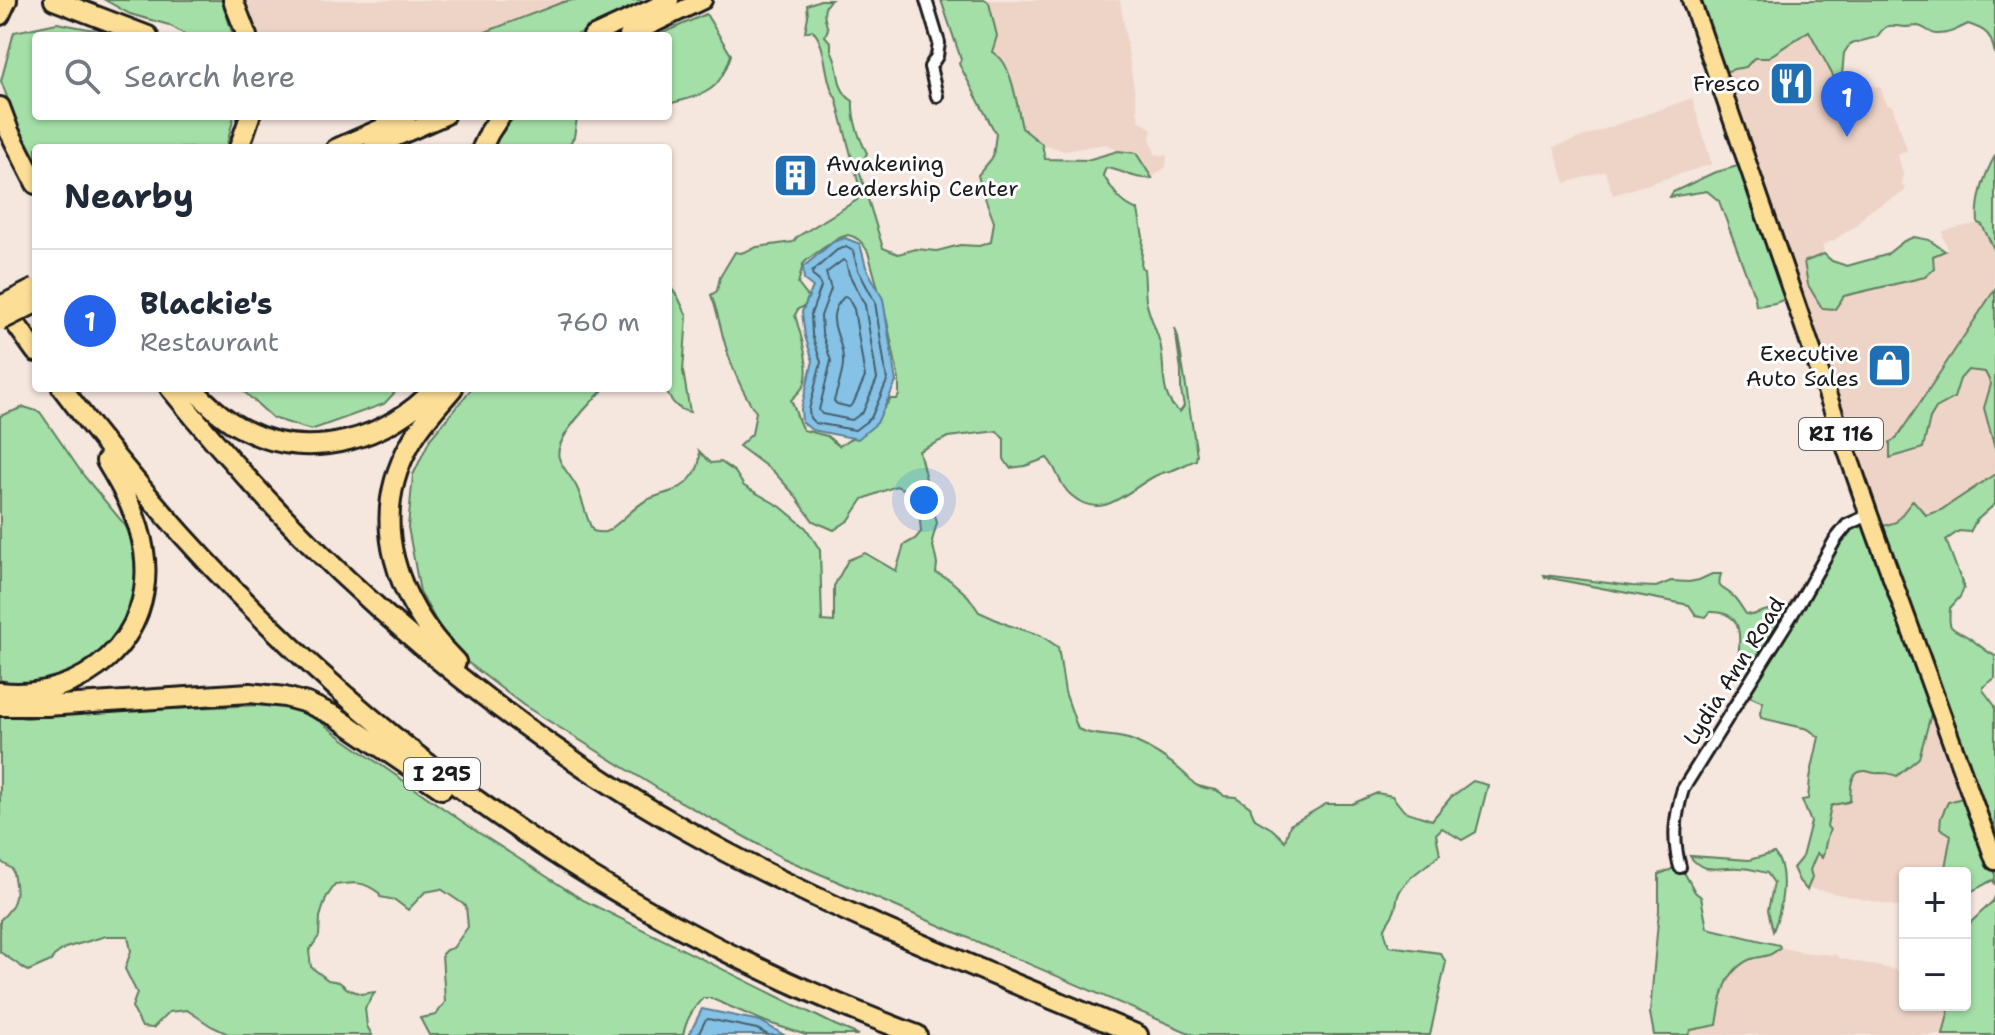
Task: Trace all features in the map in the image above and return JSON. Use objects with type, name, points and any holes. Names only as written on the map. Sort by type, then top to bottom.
[{"type":"highway","points":[[0,15],[7,0]]},
{"type":"highway","points":[[54,0],[138,32]]},
{"type":"highway","points":[[233,0],[245,32]]},
{"type":"highway","points":[[0,107],[32,176]]},
{"type":"highway","points":[[240,144],[249,120]]},
{"type":"highway","points":[[484,144],[497,120]]},
{"type":"highway","points":[[0,137],[32,189]]},
{"type":"highway","points":[[0,302],[32,346]]},
{"type":"highway","points":[[0,692],[45,691],[87,675],[121,644],[137,616],[143,595],[144,552],[130,504],[63,392]]},
{"type":"highway","name":"I 295","points":[[63,392],[188,543],[254,612],[385,730],[448,779],[517,829],[607,887],[672,923],[826,999],[917,1035]]},
{"type":"highway","points":[[173,392],[252,484],[334,568],[405,632],[558,750],[638,802],[778,879],[894,932],[1138,1035]]},
{"type":"highway","points":[[196,392],[222,416],[242,429],[274,441],[307,445],[343,441],[384,428],[416,407],[431,392]]},
{"type":"highway","points":[[450,392],[416,434],[400,466],[391,503],[391,543],[400,579],[423,624],[506,712]]},
{"type":"highway","points":[[0,706],[250,693],[296,699],[335,716],[508,833],[607,887]]},
{"type":"main road","points":[[601,32],[670,0]]},
{"type":"main road","points":[[636,32],[703,0]]},
{"type":"main road","name":"RI 116","points":[[1691,0],[1869,515],[1995,861]]},
{"type":"main road","points":[[344,144],[399,120]]},
{"type":"main road","points":[[381,144],[436,120]]},
{"type":"main road","points":[[0,302],[32,289]]},
{"type":"main road","points":[[0,322],[32,306]]},
{"type":"street","points":[[926,0],[939,43],[937,56],[930,67],[937,96]]},
{"type":"street","name":"Lydia Ann Road","points":[[1680,867],[1674,835],[1683,789],[1835,540],[1847,525],[1869,515]]},
{"type":"shaded area","points":[[232,0],[573,0],[485,32],[245,32]]},
{"type":"shaded area","points":[[986,0],[1120,0],[1139,120],[1152,129],[1150,137],[1155,154],[1167,156],[1166,167],[1151,178],[1136,153],[1118,151],[1106,144],[1064,151],[1042,144],[1022,128],[1002,60],[992,52]]},
{"type":"shaded area","points":[[1809,31],[1846,89],[1850,85],[1880,87],[1887,105],[1892,106],[1907,149],[1898,155],[1903,174],[1902,186],[1906,186],[1904,192],[1869,211],[1854,227],[1823,245],[1824,254],[1805,262],[1844,296],[1925,277],[1933,256],[1948,249],[1943,231],[1978,223],[1995,251],[1994,291],[1896,439],[1890,443],[1922,448],[1929,418],[1936,408],[1954,398],[1960,379],[1968,370],[1985,372],[1991,384],[1984,408],[1995,449],[1995,474],[1941,510],[1926,515],[1913,501],[1896,522],[1874,529],[1715,75],[1746,67],[1754,58]]},
{"type":"shaded area","points":[[1692,98],[1712,164],[1613,195],[1605,171],[1565,183],[1554,147]]},
{"type":"shaded area","points":[[1934,711],[1969,793],[1951,835],[1945,867],[1899,867],[1899,907],[1808,888],[1812,877],[1810,870],[1817,852],[1826,850],[1831,806],[1845,804],[1856,773],[1879,773],[1919,758]]},
{"type":"shaded area","points":[[1780,947],[1837,955],[1839,958],[1899,971],[1899,1011],[1949,1011],[1943,1035],[1688,1035],[1691,1030],[1717,1025],[1721,996],[1735,968],[1753,958],[1774,955]]},
{"type":"green space","points":[[105,0],[222,0],[232,32],[181,32],[169,25],[130,14]]},
{"type":"green space","points":[[640,0],[643,6],[583,32],[485,32],[563,2]]},
{"type":"green space","points":[[831,0],[825,9],[828,29],[825,36],[831,43],[843,91],[853,101],[856,127],[867,153],[859,170],[883,248],[898,254],[916,249],[937,251],[991,242],[994,222],[978,175],[993,157],[996,134],[959,64],[961,59],[941,0],[986,0],[989,3],[997,36],[992,52],[1006,66],[1022,128],[1042,144],[1045,159],[1087,160],[1118,151],[1136,153],[1152,178],[1139,178],[1106,168],[1103,175],[1122,200],[1138,210],[1143,237],[1141,267],[1144,269],[1146,301],[1162,351],[1166,390],[1173,406],[1180,412],[1184,406],[1175,328],[1196,460],[1157,475],[1114,501],[1094,506],[1083,503],[1067,491],[1047,458],[1010,468],[1004,459],[1004,439],[997,431],[948,437],[919,451],[937,523],[932,541],[936,573],[950,580],[968,596],[979,612],[1040,635],[1058,647],[1065,692],[1078,729],[1127,739],[1148,748],[1196,785],[1218,791],[1224,796],[1236,797],[1250,807],[1255,819],[1285,841],[1290,825],[1326,804],[1352,804],[1377,793],[1392,796],[1404,811],[1432,820],[1451,797],[1473,781],[1488,785],[1476,832],[1462,840],[1442,828],[1436,834],[1440,854],[1403,887],[1385,928],[1389,946],[1440,953],[1446,962],[1430,1035],[1194,1035],[783,858],[670,796],[523,705],[453,651],[420,592],[408,527],[413,475],[430,439],[469,392],[601,392],[567,431],[559,450],[559,458],[576,486],[593,531],[609,530],[645,501],[685,484],[697,469],[699,451],[711,463],[721,462],[735,472],[744,486],[781,507],[806,528],[820,550],[822,621],[834,622],[834,586],[848,560],[865,553],[896,571],[904,545],[921,532],[919,510],[911,492],[896,486],[863,499],[849,520],[834,530],[813,521],[774,472],[739,446],[752,434],[756,412],[734,371],[711,295],[717,291],[720,277],[735,252],[793,242],[857,200],[861,193],[821,44],[812,30],[805,32],[807,5]],"holes":[[[848,235],[860,241],[868,252],[887,321],[899,380],[899,395],[897,399],[890,399],[868,425],[839,446],[827,436],[803,430],[791,400],[804,385],[807,369],[795,315],[798,309],[805,306],[808,297],[798,284],[803,264],[836,239]]]},
{"type":"green space","points":[[1689,0],[1995,0],[1995,54],[1987,34],[1968,24],[1940,34],[1918,26],[1888,26],[1877,37],[1850,44],[1844,53],[1842,75],[1850,85],[1846,89],[1839,87],[1809,31],[1767,58],[1754,58],[1746,67],[1715,75]]},
{"type":"green space","points":[[706,14],[731,55],[721,78],[708,91],[672,103],[672,32],[665,32]]},
{"type":"green space","points":[[57,23],[99,32],[32,32],[32,120],[233,120],[227,144],[32,144],[32,155],[1,81],[14,32]]},
{"type":"green space","points":[[512,120],[577,120],[570,144],[494,144]]},
{"type":"green space","points":[[1995,156],[1995,251],[1978,223],[1978,206],[1987,171]]},
{"type":"green space","points":[[1745,164],[1791,297],[1756,306],[1719,201],[1707,191],[1670,197],[1673,192],[1713,173]]},
{"type":"green space","points":[[1914,237],[1929,240],[1945,251],[1933,256],[1934,269],[1925,277],[1844,296],[1835,309],[1822,308],[1808,285],[1804,262],[1824,254],[1832,261],[1847,266],[1886,255]]},
{"type":"green space","points":[[672,289],[687,316],[683,371],[690,412],[677,407],[667,392],[672,392]]},
{"type":"green space","points":[[1995,289],[1995,449],[1984,408],[1991,384],[1985,372],[1968,370],[1960,379],[1954,398],[1936,408],[1930,418],[1923,448],[1890,458],[1890,442],[1896,439]]},
{"type":"green space","points":[[244,392],[395,392],[384,404],[311,430],[273,418]]},
{"type":"green space","points":[[24,407],[40,412],[84,476],[125,525],[135,543],[137,571],[134,599],[123,623],[114,638],[91,661],[56,678],[21,685],[0,680],[0,416]]},
{"type":"green space","points":[[1995,474],[1995,504],[1976,521],[1970,532],[1959,531],[1946,540],[1964,588],[1950,608],[1950,625],[1995,656],[1995,678],[1983,690],[1995,706],[1995,885],[1993,880],[1971,891],[1971,867],[1945,867],[1951,835],[1940,828],[1941,817],[1948,802],[1969,796],[1934,712],[1919,758],[1897,776],[1866,771],[1856,774],[1850,801],[1831,806],[1827,826],[1830,830],[1823,855],[1822,858],[1817,853],[1807,890],[1793,868],[1802,857],[1811,822],[1802,800],[1808,799],[1819,737],[1808,729],[1761,718],[1763,702],[1745,694],[1757,670],[1738,661],[1739,634],[1734,620],[1721,613],[1710,612],[1706,617],[1696,615],[1689,605],[1544,575],[1656,587],[1671,581],[1689,582],[1721,574],[1720,586],[1735,598],[1746,614],[1767,610],[1785,620],[1843,524],[1861,510],[1874,529],[1896,522],[1913,500],[1926,515],[1941,510]]},
{"type":"green space","points":[[263,705],[305,710],[476,831],[583,900],[859,1035],[806,1035],[703,998],[690,1015],[683,1035],[429,1035],[420,1018],[436,1015],[445,1002],[442,954],[453,948],[468,927],[466,906],[441,889],[425,892],[408,910],[395,900],[380,897],[373,889],[358,883],[335,885],[326,898],[320,917],[319,936],[309,951],[311,967],[328,980],[339,982],[348,989],[361,994],[375,992],[365,1008],[367,1026],[372,1035],[230,1035],[187,1010],[169,1012],[153,1028],[142,1027],[132,1007],[137,993],[125,969],[131,951],[128,936],[106,936],[65,948],[51,961],[28,971],[0,952],[0,920],[10,909],[16,891],[12,869],[0,861],[0,714],[26,718]]},
{"type":"green space","points":[[1774,853],[1779,860],[1783,880],[1779,913],[1773,931],[1768,910],[1774,883],[1767,873],[1743,868],[1707,868],[1690,856],[1749,860]]},
{"type":"green space","points":[[1679,863],[1701,897],[1707,928],[1780,947],[1770,955],[1751,959],[1735,970],[1725,986],[1717,1025],[1691,1030],[1688,1035],[1654,1035],[1650,1013],[1659,874]]},
{"type":"green space","points":[[1995,896],[1995,1035],[1943,1035],[1949,1011],[1971,1011],[1971,922]]},
{"type":"water","points":[[845,238],[860,244],[866,267],[883,299],[896,382],[877,423],[858,439],[812,430],[802,422],[801,409],[813,361],[802,312],[813,287],[804,280],[803,267],[833,242]]},
{"type":"water","points":[[702,1009],[760,1021],[784,1035],[689,1035]]},
{"type":"place","name":"Fresco","points":[[1791,83]]},
{"type":"place","name":"Blackie's","points":[[1847,137]]},
{"type":"place","name":"Awakening Leadership Center","points":[[795,176]]},
{"type":"place","name":"Executive Auto Sales","points":[[1890,366]]}]
